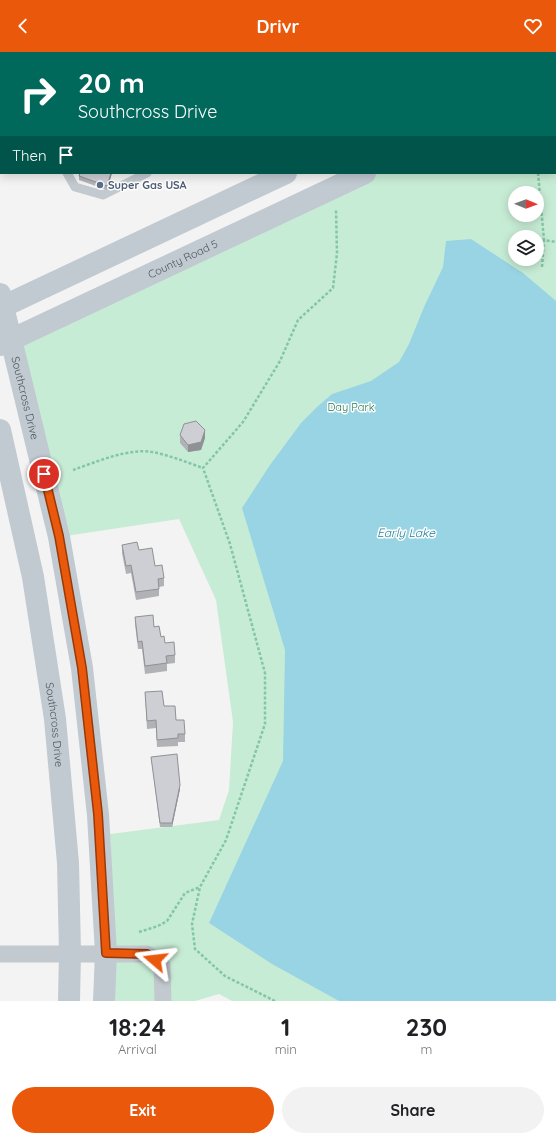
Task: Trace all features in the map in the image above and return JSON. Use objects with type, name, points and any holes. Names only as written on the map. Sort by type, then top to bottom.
[{"type":"street","points":[[1,303],[284,174]]},
{"type":"street","name":"County Road 5","points":[[6,342],[363,174]]},
{"type":"street","name":"Southcross Drive","points":[[1,303],[6,342],[59,536],[82,668],[98,814],[106,953],[104,1001]]},
{"type":"street","name":"Southcross Drive","points":[[0,430],[33,577],[55,719],[68,863],[70,953],[69,1001]]},
{"type":"street","points":[[0,954],[147,954],[162,965],[163,1001]]},
{"type":"lane","points":[[68,174],[75,187],[103,195],[145,174]]},
{"type":"path","points":[[538,174],[543,230]]},
{"type":"path","points":[[203,468],[243,422],[280,361],[298,320],[333,288],[337,253],[336,209]]},
{"type":"path","points":[[544,240],[556,242]]},
{"type":"path","points":[[73,470],[123,454],[151,452],[178,459],[203,468]]},
{"type":"path","points":[[203,468],[230,544],[265,673],[265,724],[226,840],[200,887],[192,924],[195,948],[225,976],[275,1001]]},
{"type":"path","points":[[138,932],[158,926],[167,921],[185,893],[200,887]]},
{"type":"green space","name":"Day Park","points":[[363,174],[556,174],[556,1001],[232,1001],[219,994],[195,1001],[114,1001],[110,834],[219,820],[229,790],[233,722],[216,600],[179,519],[59,537],[12,339]]},
{"type":"water","name":"Early Lake","points":[[471,239],[508,263],[508,266],[512,266],[523,273],[556,301],[556,1001],[339,1001],[272,964],[209,923],[283,761],[285,650],[242,508],[270,465],[301,423],[317,407],[332,394],[371,381],[399,362],[409,344],[424,307],[443,267],[446,241]]},
{"type":"building","points":[[80,174],[111,174],[107,186],[79,176]]},
{"type":"building","points":[[196,421],[205,430],[201,442],[188,445],[180,435],[184,424]]},
{"type":"building","points":[[137,542],[139,550],[152,548],[155,566],[162,565],[164,578],[158,579],[159,589],[136,592],[131,565],[126,566],[122,545]]},
{"type":"building","points":[[153,615],[154,627],[159,626],[161,637],[164,636],[165,643],[174,642],[175,655],[166,656],[167,663],[145,666],[142,641],[138,642],[135,617]]},
{"type":"building","points":[[162,691],[164,706],[175,706],[176,720],[184,720],[185,734],[178,734],[178,738],[157,740],[156,720],[147,721],[145,692]]},
{"type":"building","points":[[177,754],[180,785],[172,823],[160,823],[151,757]]},
{"type":"place","name":"Super Gas USA","points":[[100,185]]},
{"type":"route","points":[[44,474],[59,536],[82,668],[98,814],[106,953],[147,954],[155,960]]}]
